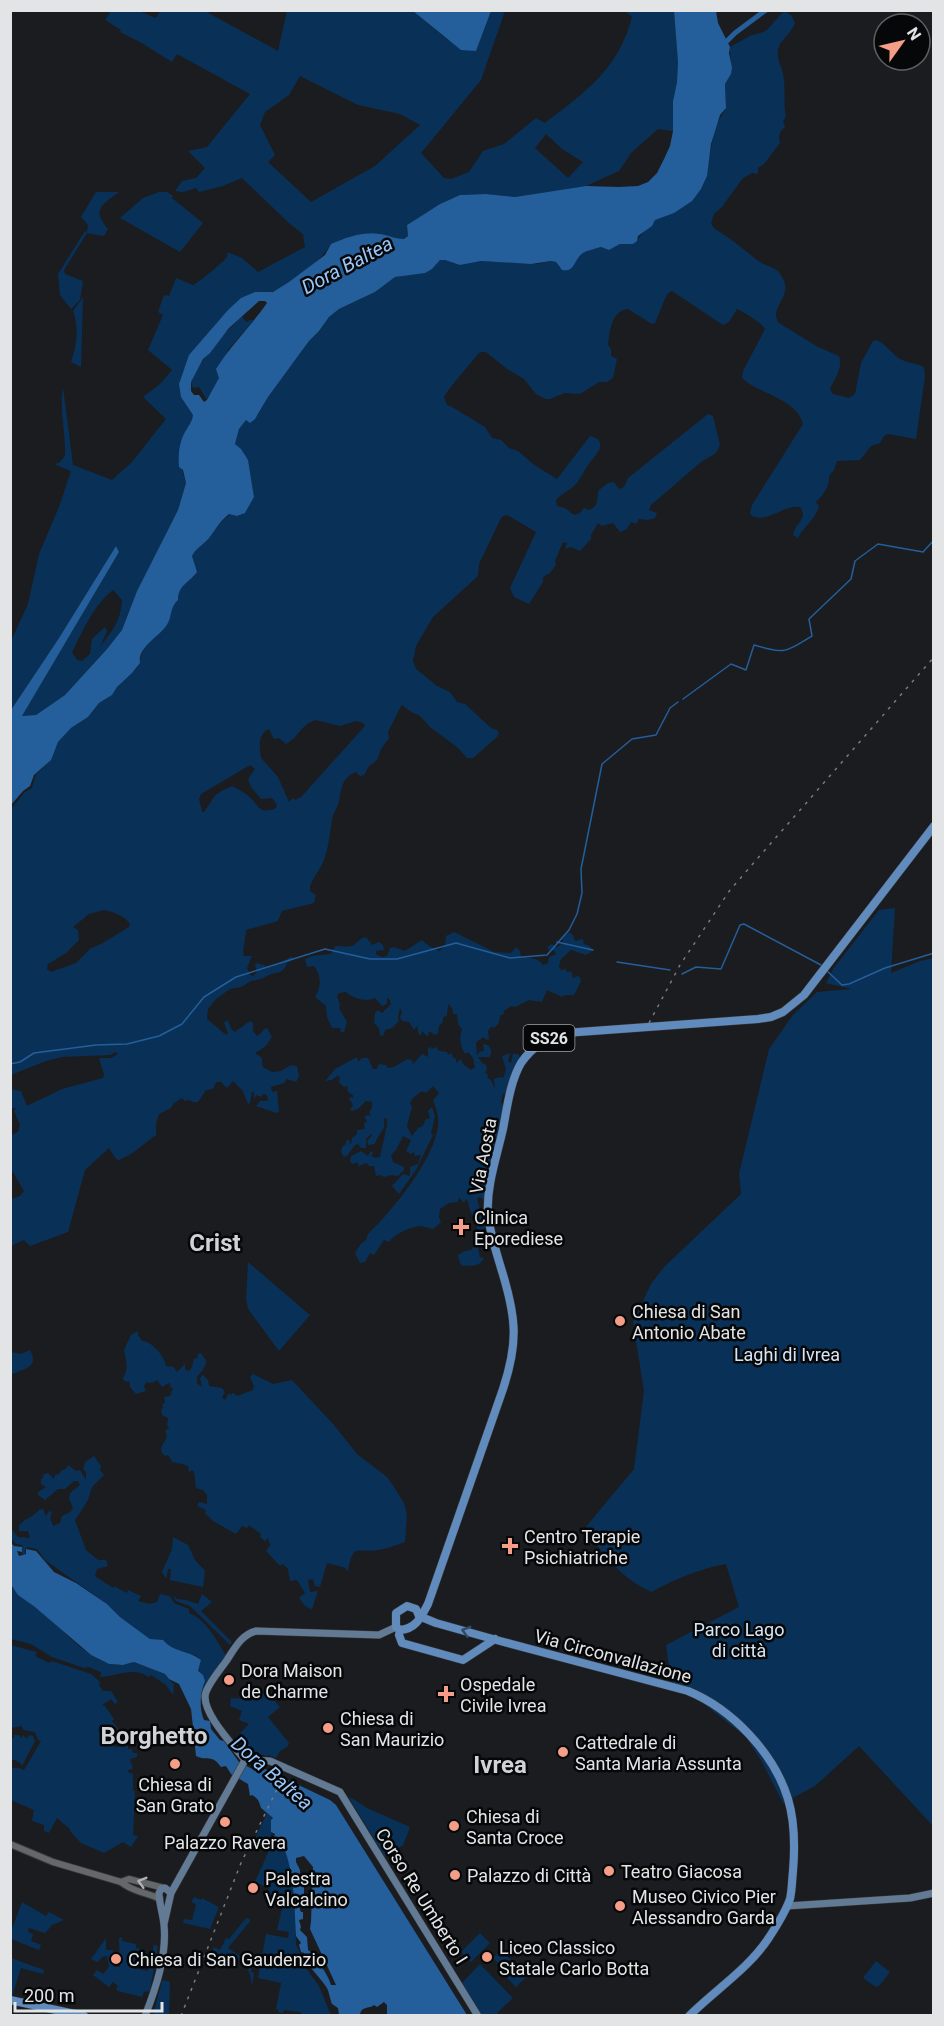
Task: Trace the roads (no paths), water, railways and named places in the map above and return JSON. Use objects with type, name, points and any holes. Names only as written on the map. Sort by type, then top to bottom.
[{"type":"main road","name":"Via Aosta","points":[[418,1612],[426,1608],[430,1598],[512,1357],[515,1336],[514,1314],[492,1236],[488,1202],[512,1087],[522,1062],[539,1044],[550,1037],[566,1033],[771,1017],[783,1012],[796,1003],[817,979],[933,826]]},
{"type":"main road","points":[[160,1899],[166,1901],[168,1892],[178,1883],[179,1877],[244,1761],[209,1712],[204,1700],[208,1689],[244,1636],[256,1631],[379,1635],[398,1628],[406,1630],[419,1620],[418,1612],[430,1598]]},
{"type":"main road","points":[[418,1612],[407,1606],[396,1613],[402,1643],[463,1660],[495,1640]]},
{"type":"main road","points":[[426,1608],[430,1620]]},
{"type":"main road","name":"Via Circonvallazione","points":[[418,1612],[430,1620],[495,1640],[688,1691],[716,1706],[741,1725],[766,1756],[783,1786],[790,1807],[794,1835],[791,1891],[787,1906],[763,1946],[690,2014]]},
{"type":"main road","name":"Corso Re Umberto I","points":[[244,1761],[270,1761],[340,1792],[478,2016]]},
{"type":"main road","points":[[164,1924],[159,1893],[168,1892]]},
{"type":"main road","points":[[145,2016],[163,1953],[168,1892]]},
{"type":"main road","points":[[787,1906],[910,1898],[932,1893]]},
{"type":"main road","points":[[10,2000],[84,2016]]},
{"type":"street","points":[[10,1844],[53,1862],[121,1882],[129,1888],[160,1899]]},
{"type":"street","points":[[121,1882],[129,1879],[168,1892]]},
{"type":"water","points":[[413,11],[491,11],[476,51],[461,50]]},
{"type":"water","name":"Dora Baltea","points":[[674,11],[716,11],[718,23],[730,47],[732,68],[725,84],[726,108],[720,115],[711,144],[707,176],[692,201],[674,213],[655,220],[652,226],[638,236],[637,241],[633,244],[620,244],[609,250],[601,247],[587,251],[570,269],[562,270],[556,262],[551,261],[531,264],[481,261],[460,265],[440,260],[425,273],[395,277],[375,292],[339,309],[329,317],[268,397],[255,419],[250,423],[246,420],[239,429],[235,444],[248,460],[254,497],[245,513],[237,516],[229,514],[195,551],[192,556],[197,572],[182,587],[168,623],[142,652],[140,663],[112,695],[99,703],[88,717],[71,728],[58,742],[51,760],[34,775],[30,786],[11,805],[11,710],[116,546],[119,552],[22,716],[36,715],[65,695],[122,630],[137,591],[178,510],[186,483],[183,470],[179,467],[179,454],[181,440],[193,415],[181,397],[179,384],[189,355],[228,310],[241,298],[255,292],[273,292],[289,282],[325,255],[331,244],[367,233],[404,239],[408,236],[407,225],[440,204],[460,195],[486,194],[515,197],[586,186],[638,186],[648,182],[657,173],[670,146],[678,62]],"holes":[[[259,301],[267,303],[216,369],[219,378],[204,402],[199,395],[194,395],[191,391],[191,382],[203,359],[229,328]]]},
{"type":"water","name":"Dora Baltea","points":[[10,1542],[14,1546],[22,1547],[22,1552],[17,1551],[19,1556],[26,1554],[26,1549],[36,1551],[54,1572],[76,1583],[107,1604],[120,1617],[150,1639],[163,1640],[172,1647],[201,1660],[198,1671],[203,1675],[205,1681],[201,1700],[204,1720],[210,1721],[211,1729],[220,1740],[224,1741],[239,1762],[260,1773],[265,1769],[336,1805],[467,2015],[387,2015],[387,2005],[384,2002],[377,2007],[374,2005],[364,2009],[360,2015],[339,2015],[338,2008],[332,2004],[327,1988],[311,1968],[304,1953],[301,1952],[299,1945],[301,1943],[296,1936],[289,1864],[281,1841],[273,1843],[275,1834],[271,1832],[271,1820],[273,1818],[261,1808],[256,1798],[250,1796],[248,1784],[231,1774],[226,1766],[221,1767],[212,1759],[196,1756],[195,1746],[199,1743],[200,1738],[193,1727],[191,1709],[179,1684],[165,1674],[134,1662],[123,1665],[109,1664],[91,1655],[18,1595],[11,1585]],"holes":[[[304,1856],[313,1867],[310,1929],[336,1985],[331,1985],[328,1976],[308,1950],[307,1937],[300,1930],[299,1920],[303,1919],[303,1912],[298,1904],[299,1898],[304,1894],[304,1885],[300,1879],[296,1858]]]},
{"type":"waterway","points":[[723,45],[766,10]]},
{"type":"waterway","points":[[683,699],[731,664],[746,670],[754,645],[779,651],[790,649],[812,636],[809,619],[851,579],[855,561],[878,544],[923,552],[934,540]]},
{"type":"waterway","points":[[10,1064],[20,1062],[34,1053],[96,1045],[127,1044],[159,1036],[182,1024],[204,997],[236,977],[325,949],[370,959],[397,959],[456,943],[510,958],[547,955],[569,930],[577,914],[582,893],[581,869],[602,764],[632,739],[656,735],[670,708],[678,702]]},
{"type":"waterway","points":[[682,974],[696,967],[721,969],[740,925],[744,924],[821,965]]},
{"type":"waterway","points":[[557,942],[593,950]]},
{"type":"waterway","points":[[826,970],[842,985],[849,984],[885,968],[934,953]]},
{"type":"waterway","points":[[617,962],[670,970]]},
{"type":"railway","points":[[649,1023],[680,965],[730,890],[934,657]]},
{"type":"railway","points":[[181,2016],[241,1863],[283,1777]]},
{"type":"place","name":"Clinica Eporediese","points":[[461,1227]]},
{"type":"place","name":"Chiesa di San Antonio Abate","points":[[620,1321]]},
{"type":"place","name":"Centro Terapie Psichiatriche","points":[[510,1546]]},
{"type":"place","name":"Dora Maison de Charme","points":[[229,1680]]},
{"type":"place","name":"Ospedale Civile Ivrea","points":[[446,1694]]},
{"type":"place","name":"Chiesa di San Maurizio","points":[[328,1728]]},
{"type":"place","name":"Cattedrale di Santa Maria Assunta","points":[[563,1752]]},
{"type":"place","name":"Chiesa di San Grato","points":[[175,1764]]},
{"type":"place","name":"Palazzo Ravera","points":[[225,1822]]},
{"type":"place","name":"Chiesa di Santa Croce","points":[[454,1826]]},
{"type":"place","name":"Teatro Giacosa","points":[[609,1871]]},
{"type":"place","name":"Palazzo di Città","points":[[455,1875]]},
{"type":"place","name":"Palestra Valcalcino","points":[[253,1888]]},
{"type":"place","name":"Museo Civico Pier Alessandro Garda","points":[[620,1906]]},
{"type":"place","name":"Liceo Classico Statale Carlo Botta","points":[[487,1957]]},
{"type":"place","name":"Chiesa di San Gaudenzio","points":[[116,1959]]},
{"type":"district","name":"Crist","points":[[215,1243]]},
{"type":"district","name":"Borghetto","points":[[154,1736]]},
{"type":"district","name":"Ivrea","points":[[500,1765]]},
{"type":"park label","name":"Laghi di Ivrea","points":[[787,1354]]},
{"type":"park label","name":"Parco Lago di città","points":[[739,1639]]}]
